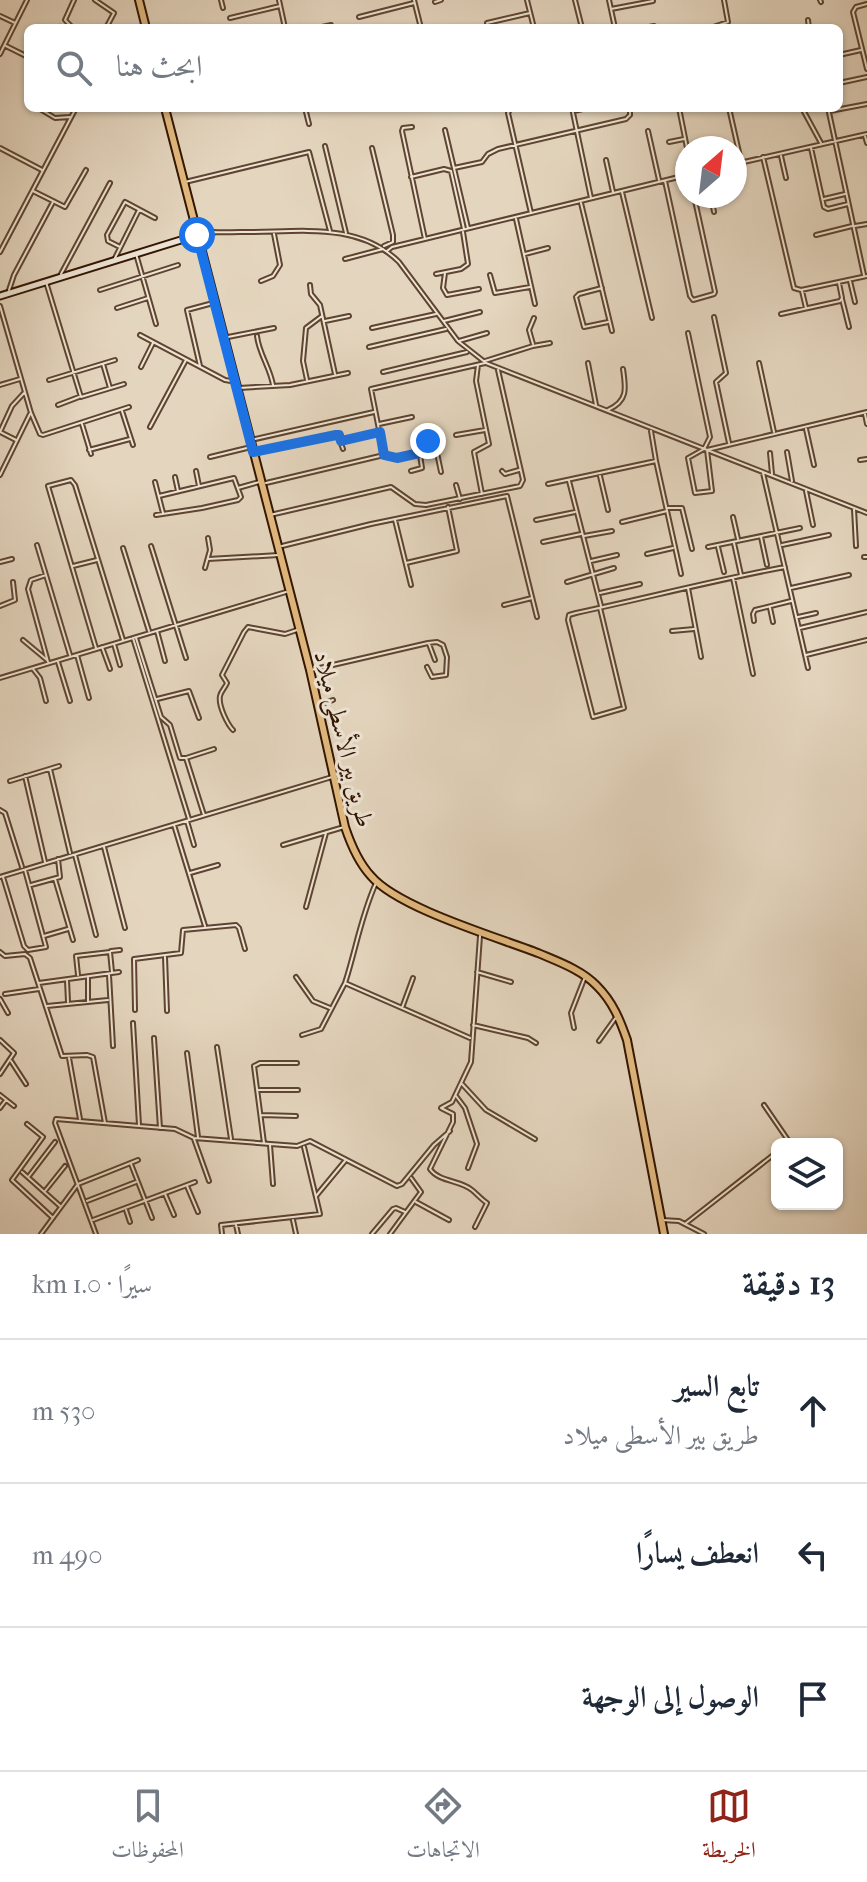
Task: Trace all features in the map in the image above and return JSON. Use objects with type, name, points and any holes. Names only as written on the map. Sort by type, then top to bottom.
[{"type":"main road","points":[[139,0],[145,24]]},
{"type":"main road","name":"طريق بير الأسطى ميلاد","points":[[166,112],[319,705],[345,827],[354,852],[376,882],[415,905],[556,961],[585,976],[606,996],[618,1015],[627,1040],[664,1234]]},
{"type":"main road","points":[[180,239],[191,233],[195,226]]},
{"type":"main road","points":[[0,296],[197,235]]},
{"type":"street","points":[[0,54],[26,0]]},
{"type":"street","points":[[69,24],[65,20],[74,0]]},
{"type":"street","points":[[95,0],[114,13],[108,24]]},
{"type":"street","points":[[221,0],[223,8]]},
{"type":"street","points":[[279,0],[284,24]]},
{"type":"street","points":[[435,2],[441,0]]},
{"type":"street","points":[[527,0],[532,24]]},
{"type":"street","points":[[575,0],[581,24]]},
{"type":"street","points":[[609,0],[614,24]]},
{"type":"street","points":[[722,24],[728,22],[724,0]]},
{"type":"street","points":[[611,9],[653,1]]},
{"type":"street","points":[[359,17],[414,2],[420,24]]},
{"type":"street","points":[[866,3],[856,7],[853,12],[867,69]]},
{"type":"street","points":[[230,18],[280,6]]},
{"type":"street","points":[[487,23],[530,13]]},
{"type":"street","points":[[0,16],[16,24]]},
{"type":"street","points":[[808,20],[808,24]]},
{"type":"street","points":[[5,45],[24,55]]},
{"type":"street","points":[[843,54],[862,49]]},
{"type":"street","points":[[843,82],[867,77]]},
{"type":"street","points":[[843,108],[867,104]]},
{"type":"street","points":[[45,112],[55,118],[71,118]]},
{"type":"street","points":[[0,252],[74,112]]},
{"type":"street","points":[[306,112],[309,124]]},
{"type":"street","points":[[509,112],[531,214]]},
{"type":"street","points":[[572,112],[591,199]]},
{"type":"street","points":[[454,168],[482,162],[491,152],[515,145],[626,119],[630,112]]},
{"type":"street","points":[[680,112],[684,136]]},
{"type":"street","points":[[730,112],[735,136]]},
{"type":"street","points":[[804,112],[821,144]]},
{"type":"street","points":[[763,157],[794,288],[801,290],[866,276],[828,112]]},
{"type":"street","points":[[412,127],[403,128],[402,131],[425,240]]},
{"type":"street","points":[[436,274],[468,264],[465,230],[445,130]]},
{"type":"street","points":[[648,131],[660,181]]},
{"type":"street","points":[[747,161],[866,134],[867,143]]},
{"type":"street","points":[[669,142],[675,141]]},
{"type":"street","points":[[325,146],[346,233]]},
{"type":"street","points":[[811,147],[824,207],[828,209],[849,204]]},
{"type":"street","points":[[0,148],[43,171]]},
{"type":"street","points":[[372,148],[393,235],[393,243],[384,249]]},
{"type":"street","points":[[184,183],[309,152],[330,232]]},
{"type":"street","points":[[781,154],[786,178]]},
{"type":"street","points":[[606,160],[614,193]]},
{"type":"street","points":[[411,177],[444,169],[451,171],[465,230]]},
{"type":"street","points":[[32,191],[65,207],[86,170]]},
{"type":"street","points":[[345,259],[675,178]]},
{"type":"street","points":[[665,180],[693,300],[715,292],[697,208]]},
{"type":"street","points":[[60,276],[110,183]]},
{"type":"street","points":[[622,190],[652,318]]},
{"type":"street","points":[[823,199],[846,193]]},
{"type":"street","points":[[9,294],[14,275],[53,202]]},
{"type":"street","points":[[120,247],[108,241],[107,235],[125,202],[155,218]]},
{"type":"street","points":[[581,202],[612,331]]},
{"type":"street","points":[[713,208],[714,212]]},
{"type":"street","points":[[114,259],[140,209]]},
{"type":"street","points":[[516,218],[535,304]]},
{"type":"street","points":[[816,235],[867,224]]},
{"type":"street","points":[[195,226],[201,230],[219,232],[346,233],[367,239],[384,249],[407,272],[458,341],[485,362],[867,513]]},
{"type":"street","points":[[197,235],[219,232]]},
{"type":"street","points":[[261,281],[273,276],[280,267],[273,233]]},
{"type":"street","points":[[524,254],[548,248]]},
{"type":"street","points":[[136,253],[156,324]]},
{"type":"street","points":[[100,290],[178,265]]},
{"type":"street","points":[[446,272],[443,288],[447,295],[479,289]]},
{"type":"street","points":[[490,275],[495,293],[531,287]]},
{"type":"street","points":[[850,280],[855,302]]},
{"type":"street","points":[[46,281],[81,397]]},
{"type":"street","points":[[839,282],[849,327]]},
{"type":"street","points":[[310,285],[324,321],[335,376]]},
{"type":"street","points":[[602,288],[576,297],[582,326],[610,322]]},
{"type":"street","points":[[801,290],[806,308]]},
{"type":"street","points":[[117,308],[149,298]]},
{"type":"street","points":[[781,314],[842,298]]},
{"type":"street","points":[[200,366],[187,310],[214,302]]},
{"type":"street","points":[[0,306],[39,432],[43,435],[129,407]]},
{"type":"street","points":[[443,322],[480,312]]},
{"type":"street","points":[[372,328],[437,314]]},
{"type":"street","points":[[307,381],[303,365],[306,328],[322,315]]},
{"type":"street","points":[[324,321],[349,316]]},
{"type":"street","points":[[714,317],[726,373],[716,382],[730,444]]},
{"type":"street","points":[[533,346],[529,330],[534,318]]},
{"type":"street","points":[[223,338],[274,328]]},
{"type":"street","points":[[369,347],[448,329]]},
{"type":"street","points":[[458,341],[487,333]]},
{"type":"street","points":[[688,333],[710,437],[706,450],[712,491],[695,493],[688,458],[706,450],[866,413],[867,424]]},
{"type":"street","points":[[140,335],[225,380],[234,380]]},
{"type":"street","points":[[257,336],[263,362],[271,371],[273,386]]},
{"type":"street","points":[[141,367],[153,342]]},
{"type":"street","points":[[384,455],[371,389],[478,365],[550,343]]},
{"type":"street","points":[[383,372],[469,351]]},
{"type":"street","points":[[150,427],[187,359]]},
{"type":"street","points":[[49,380],[115,360]]},
{"type":"street","points":[[588,363],[596,406]]},
{"type":"street","points":[[759,363],[774,434]]},
{"type":"street","points":[[103,364],[110,389]]},
{"type":"street","points":[[478,365],[476,381],[488,446],[475,450],[474,454],[482,495]]},
{"type":"street","points":[[269,515],[391,487],[417,505],[460,500],[520,486],[523,480],[498,369]]},
{"type":"street","points":[[607,411],[620,403],[625,395],[623,369]]},
{"type":"street","points":[[237,389],[348,373]]},
{"type":"street","points":[[0,385],[21,379]]},
{"type":"street","points":[[58,405],[124,384]]},
{"type":"street","points":[[17,440],[0,432],[12,406],[25,392]]},
{"type":"street","points":[[122,410],[133,445]]},
{"type":"street","points":[[210,457],[375,412]]},
{"type":"street","points":[[0,475],[31,413]]},
{"type":"street","points":[[378,425],[412,417]]},
{"type":"street","points":[[81,423],[90,452],[130,439]]},
{"type":"street","points":[[805,427],[814,465]]},
{"type":"street","points":[[651,428],[681,574]]},
{"type":"street","points":[[456,435],[487,429]]},
{"type":"street","points":[[341,441],[380,432]]},
{"type":"street","points":[[252,446],[339,435],[343,449]]},
{"type":"street","points":[[411,471],[422,468],[422,453],[433,435],[441,472]]},
{"type":"street","points":[[238,488],[384,455],[397,458],[435,449]]},
{"type":"street","points":[[787,452],[792,483]]},
{"type":"street","points":[[770,453],[772,475]]},
{"type":"street","points":[[860,460],[867,459]]},
{"type":"street","points":[[548,484],[656,461]]},
{"type":"street","points":[[502,471],[505,474],[520,470]]},
{"type":"street","points":[[196,471],[199,487]]},
{"type":"street","points":[[763,472],[808,668]]},
{"type":"street","points":[[599,475],[608,510]]},
{"type":"street","points":[[175,477],[178,492]]},
{"type":"street","points":[[156,515],[200,509],[241,497],[234,478],[159,496]]},
{"type":"street","points":[[96,648],[48,486],[73,481],[123,640]]},
{"type":"street","points":[[569,481],[599,594],[601,608],[624,708],[593,717],[568,619],[571,614],[601,608],[741,575],[785,567]]},
{"type":"street","points":[[155,482],[163,514]]},
{"type":"street","points":[[456,485],[460,500]]},
{"type":"street","points":[[805,489],[813,525]]},
{"type":"street","points":[[277,547],[448,507],[509,497],[537,617]]},
{"type":"street","points":[[406,563],[457,551],[448,507]]},
{"type":"street","points":[[622,522],[666,509],[682,508],[692,549]]},
{"type":"street","points":[[853,508],[856,546]]},
{"type":"street","points":[[536,520],[576,512]]},
{"type":"street","points":[[733,517],[741,575]]},
{"type":"street","points":[[395,519],[411,585]]},
{"type":"street","points":[[708,547],[800,528]]},
{"type":"street","points":[[543,542],[612,531]]},
{"type":"street","points":[[781,545],[829,535]]},
{"type":"street","points":[[761,536],[767,565]]},
{"type":"street","points":[[205,568],[208,538]]},
{"type":"street","points":[[37,545],[70,656]]},
{"type":"street","points":[[718,545],[724,572]]},
{"type":"street","points":[[151,546],[186,658]]},
{"type":"street","points":[[647,554],[676,547]]},
{"type":"street","points":[[123,548],[149,632]]},
{"type":"street","points":[[208,559],[279,555]]},
{"type":"street","points":[[590,562],[617,555]]},
{"type":"street","points":[[0,562],[12,559]]},
{"type":"street","points":[[71,566],[99,559]]},
{"type":"street","points":[[567,582],[614,568]]},
{"type":"street","points":[[46,575],[31,580],[28,586],[48,662]]},
{"type":"street","points":[[789,588],[849,575]]},
{"type":"street","points":[[732,577],[753,674]]},
{"type":"street","points":[[0,606],[15,600],[13,582]]},
{"type":"street","points":[[599,594],[640,584]]},
{"type":"street","points":[[688,588],[701,657]]},
{"type":"street","points":[[0,678],[288,591]]},
{"type":"street","points":[[504,605],[533,598]]},
{"type":"street","points":[[754,621],[753,611],[792,601]]},
{"type":"street","points":[[769,606],[773,622]]},
{"type":"street","points":[[799,629],[867,612]]},
{"type":"street","points":[[796,618],[816,613]]},
{"type":"street","points":[[233,730],[221,704],[220,695],[227,683],[222,675],[244,632],[248,627],[285,634],[298,630]]},
{"type":"street","points":[[672,631],[696,628]]},
{"type":"street","points":[[157,629],[165,661]]},
{"type":"street","points":[[134,637],[161,717],[170,725],[180,758],[214,749]]},
{"type":"street","points":[[134,637],[194,845]]},
{"type":"street","points":[[23,640],[48,662]]},
{"type":"street","points":[[805,655],[867,640]]},
{"type":"street","points":[[310,670],[428,643],[437,642],[444,646],[448,662],[446,675],[432,677],[427,667]]},
{"type":"street","points":[[114,643],[120,665]]},
{"type":"street","points":[[428,643],[435,660]]},
{"type":"street","points":[[102,646],[110,669]]},
{"type":"street","points":[[77,654],[89,698]]},
{"type":"street","points":[[58,660],[70,701]]},
{"type":"street","points":[[32,668],[40,678],[46,701]]},
{"type":"street","points":[[156,699],[189,691],[199,718]]},
{"type":"street","points":[[319,705],[333,700]]},
{"type":"street","points":[[186,758],[204,815]]},
{"type":"street","points":[[10,781],[59,766]]},
{"type":"street","points":[[50,769],[70,856]]},
{"type":"street","points":[[25,776],[45,863]]},
{"type":"street","points":[[0,810],[5,813],[24,869],[30,885],[46,947],[25,948],[1,877],[24,869],[334,776]]},
{"type":"street","points":[[174,824],[205,927]]},
{"type":"street","points":[[283,845],[345,827]]},
{"type":"street","points":[[306,907],[326,833]]},
{"type":"street","points":[[103,846],[125,928]]},
{"type":"street","points":[[75,854],[96,935]]},
{"type":"street","points":[[30,885],[61,876],[58,859]]},
{"type":"street","points":[[189,873],[218,865]]},
{"type":"street","points":[[55,879],[73,940]]},
{"type":"street","points":[[302,1035],[321,1029],[345,983],[363,911],[376,882]]},
{"type":"street","points":[[120,909],[126,908]]},
{"type":"street","points":[[135,1010],[134,959],[182,952],[183,930],[238,926],[245,949]]},
{"type":"street","points":[[44,936],[70,929]]},
{"type":"street","points":[[475,1227],[487,1203],[471,1189],[430,1171],[450,1131],[453,1114],[441,1108],[447,1106],[455,1095],[471,1062],[476,971],[482,931]]},
{"type":"street","points":[[78,978],[76,956],[120,950]]},
{"type":"street","points":[[0,952],[5,956],[28,955],[61,1054],[93,1057],[106,1124]]},
{"type":"street","points":[[110,952],[113,1046]]},
{"type":"street","points":[[165,955],[167,1011]]},
{"type":"street","points":[[476,971],[511,982]]},
{"type":"street","points":[[38,983],[119,972]]},
{"type":"street","points":[[88,976],[88,1002]]},
{"type":"street","points":[[574,1028],[571,1013],[585,976]]},
{"type":"street","points":[[296,977],[313,1001],[331,1008]]},
{"type":"street","points":[[402,1008],[413,978]]},
{"type":"street","points":[[67,979],[68,1004]]},
{"type":"street","points":[[345,983],[471,1038]]},
{"type":"street","points":[[5,994],[40,989]]},
{"type":"street","points":[[0,999],[8,1013]]},
{"type":"street","points":[[46,1006],[110,1000]]},
{"type":"street","points":[[599,1041],[618,1015]]},
{"type":"street","points":[[133,1023],[139,1127]]},
{"type":"street","points":[[472,1025],[496,1029],[536,1043]]},
{"type":"street","points":[[154,1038],[160,1129]]},
{"type":"street","points":[[0,1040],[14,1051],[0,1074]]},
{"type":"street","points":[[217,1047],[231,1140]]},
{"type":"street","points":[[187,1053],[199,1138]]},
{"type":"street","points":[[69,1057],[80,1121]]},
{"type":"street","points":[[10,1060],[26,1084]]},
{"type":"street","points":[[264,1143],[254,1069],[256,1063],[297,1063]]},
{"type":"street","points":[[0,1064],[4,1068]]},
{"type":"street","points":[[461,1083],[486,1110],[535,1139]]},
{"type":"street","points":[[257,1090],[298,1090]]},
{"type":"street","points":[[0,1095],[14,1106]]},
{"type":"street","points":[[455,1095],[465,1108],[477,1144],[468,1168]]},
{"type":"street","points":[[0,1108],[6,1099]]},
{"type":"street","points":[[764,1105],[787,1138]]},
{"type":"street","points":[[260,1115],[296,1116]]},
{"type":"street","points":[[96,1234],[55,1121],[58,1118],[178,1130],[194,1138],[303,1146],[310,1141],[397,1186],[450,1131]]},
{"type":"street","points":[[27,1124],[43,1137],[12,1180],[53,1218]]},
{"type":"street","points":[[194,1138],[209,1181]]},
{"type":"street","points":[[28,1177],[55,1142]]},
{"type":"street","points":[[270,1143],[273,1184]]},
{"type":"street","points":[[222,1234],[220,1226],[320,1214],[303,1146]]},
{"type":"street","points":[[685,1224],[771,1157]]},
{"type":"street","points":[[41,1234],[78,1184],[138,1160]]},
{"type":"street","points":[[316,1196],[346,1160]]},
{"type":"street","points":[[130,1163],[152,1218]]},
{"type":"street","points":[[45,1192],[65,1166]]},
{"type":"street","points":[[22,1172],[61,1206]]},
{"type":"street","points":[[390,1234],[422,1190],[409,1176]]},
{"type":"street","points":[[84,1202],[138,1181]]},
{"type":"street","points":[[92,1221],[195,1182]]},
{"type":"street","points":[[187,1185],[198,1212]]},
{"type":"street","points":[[165,1193],[174,1215]]},
{"type":"street","points":[[415,1201],[449,1220]]},
{"type":"street","points":[[372,1234],[394,1208],[406,1213]]},
{"type":"street","points":[[125,1209],[130,1222]]},
{"type":"street","points":[[293,1219],[296,1234]]},
{"type":"street","points":[[661,1221],[674,1219],[704,1234]]},
{"type":"street","points":[[235,1223],[238,1234]]},
{"type":"route","points":[[197,235],[253,452],[336,435],[341,441],[380,432],[384,455],[402,458],[424,452],[428,441]]}]
